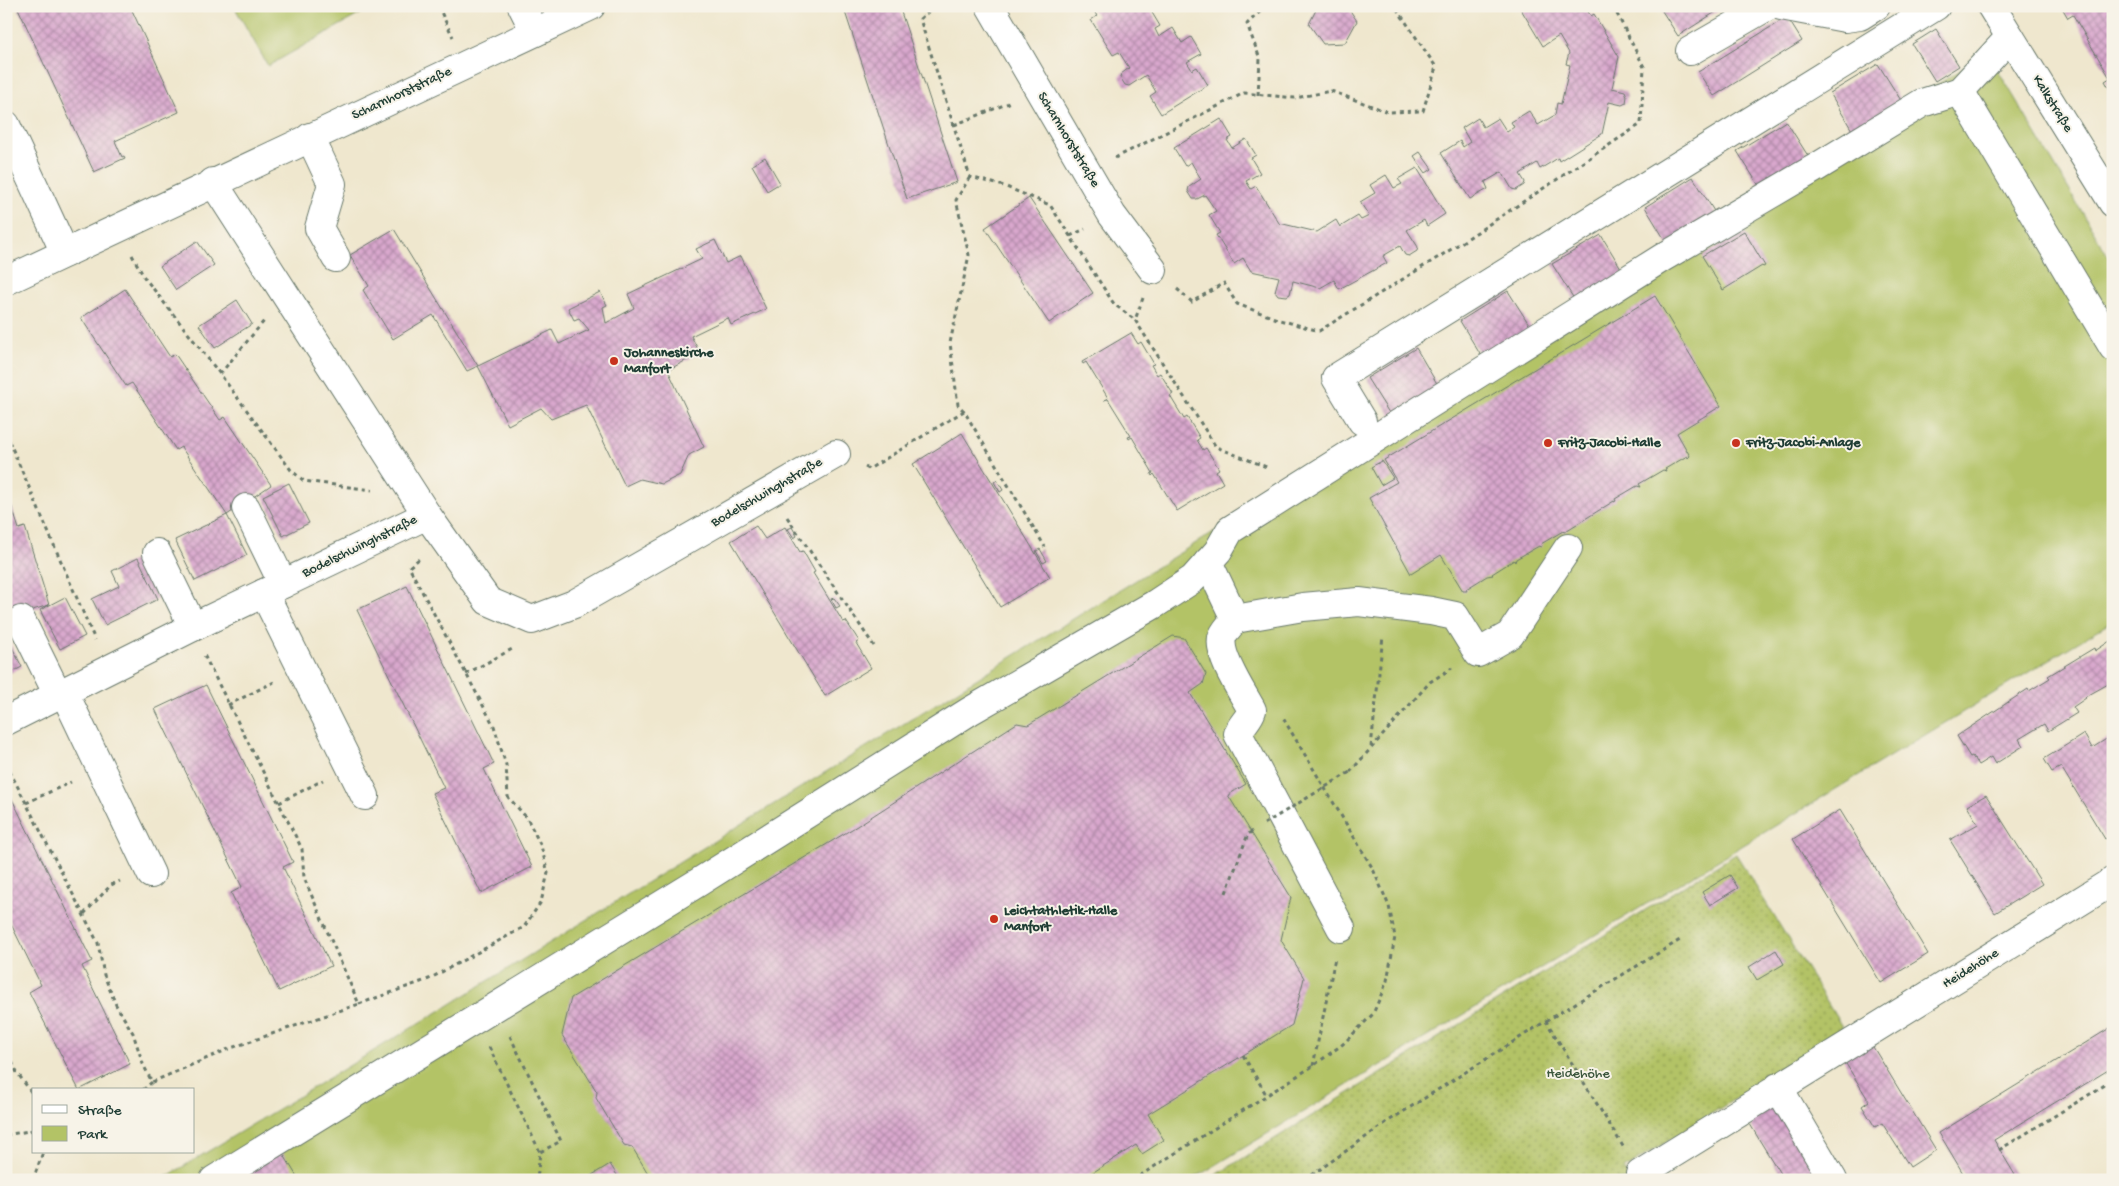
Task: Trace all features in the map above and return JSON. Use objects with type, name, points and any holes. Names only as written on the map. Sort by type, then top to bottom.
[{"type":"street","points":[[522,6],[535,32]]},
{"type":"street","name":"Scharnhorststraße","points":[[6,281],[213,182],[591,6]]},
{"type":"street","name":"Scharnhorststraße","points":[[990,6],[1112,215],[1153,270]]},
{"type":"street","points":[[1690,51],[1768,6]]},
{"type":"street","points":[[1781,6],[1845,18],[1860,16],[1876,6]]},
{"type":"street","name":"Kalkstraße","points":[[1991,6],[2010,37],[2105,172],[2113,203]]},
{"type":"street","points":[[1362,421],[1336,378],[1920,10]]},
{"type":"street","points":[[214,1180],[699,882],[970,711],[1155,604],[1193,578],[1218,551],[1230,530],[1662,258],[1922,103],[1960,91],[2010,37]]},
{"type":"street","points":[[1960,91],[2105,315],[2113,348]]},
{"type":"street","points":[[6,125],[65,253]]},
{"type":"street","points":[[310,137],[332,184],[319,228],[336,258]]},
{"type":"street","points":[[213,182],[420,505]]},
{"type":"street","name":"Bodelschwinghstraße","points":[[6,721],[274,589],[420,505],[488,601],[532,620],[574,604],[836,454]]},
{"type":"street","points":[[246,508],[302,668],[365,796]]},
{"type":"street","points":[[1341,928],[1238,734],[1240,728],[1250,719],[1252,710],[1227,662],[1221,647],[1222,636],[1235,619],[1302,608],[1359,602],[1455,616],[1478,653],[1510,635],[1568,548]]},
{"type":"street","points":[[157,553],[192,628]]},
{"type":"street","points":[[1208,562],[1235,619]]},
{"type":"street","points":[[21,620],[100,768],[149,871]]},
{"type":"street","name":"Heidehöhe","points":[[1642,1177],[1778,1087],[2113,881]]},
{"type":"street","points":[[1778,1087],[1833,1180]]},
{"type":"path","points":[[936,6],[920,19],[970,177],[956,200],[969,255],[950,343],[958,405],[1045,548]]},
{"type":"path","points":[[1258,95],[1260,59],[1247,24],[1266,6]]},
{"type":"path","points":[[1088,172],[1244,93],[1295,98],[1331,91],[1388,112],[1424,111],[1436,67],[1395,6]]},
{"type":"path","points":[[1135,320],[1153,270],[1192,302],[1224,283],[1237,304],[1280,320],[1319,331],[1450,250],[1641,124],[1644,66],[1613,6]]},
{"type":"path","points":[[954,125],[1002,107],[1038,88]]},
{"type":"path","points":[[970,177],[1004,186],[1050,205],[1114,304],[1135,320],[1216,446],[1269,468],[1276,468]]},
{"type":"path","points":[[118,228],[144,277],[220,374],[291,470],[304,481],[420,505]]},
{"type":"path","points":[[220,374],[286,295]]},
{"type":"path","points":[[836,454],[869,469],[964,412]]},
{"type":"path","points":[[6,434],[108,670]]},
{"type":"path","points":[[770,492],[874,646]]},
{"type":"path","points":[[144,1088],[152,1082],[231,1048],[429,979],[524,927],[541,902],[548,873],[541,846],[527,818],[508,797],[506,766],[494,726],[409,567],[444,540]]},
{"type":"path","points":[[1371,748],[1387,606]]},
{"type":"path","points":[[466,674],[520,645],[532,620]]},
{"type":"path","points":[[192,628],[228,705],[302,850],[304,878],[359,1004]]},
{"type":"path","points":[[228,705],[302,668]]},
{"type":"path","points":[[1226,893],[1248,834],[1350,772],[1430,682],[1452,669]]},
{"type":"path","points":[[1132,1180],[1267,1096],[1343,1044],[1372,1014],[1387,981],[1395,937],[1389,906],[1374,869],[1278,711]]},
{"type":"path","points":[[6,764],[98,944],[104,975],[116,1005],[133,1033],[143,1064],[152,1082]]},
{"type":"path","points":[[278,803],[351,766]]},
{"type":"path","points":[[26,803],[100,768]]},
{"type":"path","points":[[84,914],[111,885],[149,871]]},
{"type":"path","points":[[1313,1066],[1341,928]]},
{"type":"path","points":[[1305,1180],[1387,1122],[1680,940]]},
{"type":"path","points":[[475,1019],[540,1152],[537,1180]]},
{"type":"path","points":[[1546,1022],[1642,1177]]},
{"type":"path","points":[[509,1033],[561,1141],[540,1152]]},
{"type":"path","points":[[6,1047],[16,1071],[32,1093]]},
{"type":"path","points":[[1243,1055],[1267,1096]]},
{"type":"path","points":[[2000,1150],[2113,1080]]},
{"type":"path","points":[[6,1135],[32,1130]]},
{"type":"path","points":[[33,1180],[43,1154]]},
{"type":"path","points":[[1950,1180],[1963,1172]]},
{"type":"green space","points":[[234,6],[374,6],[268,66]]},
{"type":"green space","name":"Fritz-Jacobi-Anlage","points":[[1988,53],[2113,264],[2113,621],[1191,1180],[161,1180],[446,1007]]},
{"type":"green space","name":"Heidehöhe","points":[[1736,854],[1844,1030],[1624,1169],[1630,1180],[1208,1180]]},
{"type":"building","points":[[17,6],[130,6],[179,112],[115,141],[122,157],[124,156],[125,158],[94,172]]},
{"type":"building","points":[[843,6],[899,6],[957,182],[907,199]]},
{"type":"building","points":[[1091,6],[1148,6],[1160,26],[1155,29],[1159,37],[1173,28],[1182,43],[1191,37],[1201,54],[1187,62],[1192,70],[1197,67],[1208,85],[1161,114],[1150,96],[1156,92],[1146,75],[1129,86],[1125,85],[1120,77],[1129,68],[1119,52],[1113,55],[1091,20],[1097,16]]},
{"type":"building","points":[[1318,6],[1347,6],[1357,21],[1345,43],[1323,44],[1309,24]]},
{"type":"building","points":[[1519,6],[1584,6],[1591,16],[1594,14],[1619,57],[1612,88],[1625,91],[1627,96],[1626,103],[1622,105],[1609,102],[1602,134],[1559,161],[1558,158],[1540,169],[1537,163],[1520,174],[1525,182],[1524,185],[1516,190],[1512,189],[1502,172],[1485,182],[1488,189],[1470,199],[1441,153],[1460,141],[1463,147],[1470,142],[1462,128],[1478,118],[1483,127],[1498,118],[1507,132],[1514,127],[1511,122],[1529,111],[1538,125],[1555,115],[1557,103],[1561,104],[1570,65],[1566,64],[1569,53],[1559,36],[1543,46]]},
{"type":"building","points":[[1671,6],[1725,6],[1678,36],[1662,11]]},
{"type":"building","points":[[2061,6],[2113,6],[2113,95],[2105,81],[2110,78],[2073,15],[2068,18]]},
{"type":"building","points":[[1787,17],[1802,41],[1714,96],[1698,72]]},
{"type":"building","points":[[1936,29],[1959,66],[1935,81],[1912,44]]},
{"type":"building","points":[[1878,64],[1902,102],[1853,132],[1830,93]]},
{"type":"building","points":[[1221,119],[1232,137],[1227,140],[1232,148],[1246,139],[1256,155],[1251,158],[1260,173],[1246,181],[1251,189],[1256,186],[1279,223],[1317,232],[1336,220],[1340,227],[1358,216],[1361,220],[1369,216],[1360,202],[1375,193],[1370,185],[1386,175],[1394,188],[1402,184],[1398,179],[1417,168],[1445,214],[1427,226],[1424,220],[1407,230],[1418,247],[1417,251],[1409,256],[1405,255],[1400,246],[1383,256],[1387,263],[1339,289],[1334,280],[1320,288],[1293,281],[1290,294],[1287,296],[1278,295],[1275,291],[1279,277],[1251,271],[1243,258],[1234,264],[1216,235],[1220,233],[1209,215],[1216,211],[1205,195],[1193,199],[1188,191],[1189,187],[1201,179],[1191,162],[1185,166],[1174,148]]},
{"type":"building","points":[[1786,121],[1810,159],[1761,189],[1737,151]]},
{"type":"building","points":[[1420,152],[1432,169],[1426,173],[1414,156]]},
{"type":"building","points":[[765,157],[780,183],[767,191],[752,165]]},
{"type":"building","points":[[1693,177],[1717,216],[1668,245],[1645,207]]},
{"type":"building","points":[[1029,198],[1093,293],[1049,323],[985,228]]},
{"type":"building","points":[[394,229],[478,366],[467,371],[433,315],[393,339],[363,290],[369,286],[350,255]]},
{"type":"building","points":[[1744,231],[1765,266],[1723,290],[1702,256]]},
{"type":"building","points":[[1601,235],[1624,273],[1576,302],[1552,264]]},
{"type":"building","name":"Johanneskirche Manfort","points":[[715,240],[726,263],[741,256],[766,309],[731,325],[728,318],[691,336],[700,353],[668,370],[704,447],[689,455],[680,475],[662,484],[640,479],[625,486],[586,405],[551,419],[541,408],[508,425],[478,366],[552,330],[559,344],[589,330],[579,318],[574,320],[568,308],[600,292],[607,305],[603,307],[606,323],[634,308],[628,294],[702,259],[696,249]]},
{"type":"building","points":[[197,241],[214,265],[176,290],[160,266]]},
{"type":"building","points":[[125,289],[170,357],[175,354],[220,420],[225,417],[271,485],[227,515],[181,447],[176,450],[132,383],[126,386],[81,318]]},
{"type":"building","points":[[1508,291],[1532,329],[1483,359],[1460,321]]},
{"type":"building","name":"Fritz-Jacobi-Halle","points":[[1655,296],[1721,406],[1677,433],[1690,456],[1665,469],[1666,471],[1663,470],[1639,484],[1641,487],[1637,486],[1615,499],[1616,501],[1541,544],[1542,546],[1516,559],[1515,562],[1514,560],[1493,575],[1487,576],[1466,589],[1467,591],[1463,591],[1441,555],[1411,574],[1369,498],[1397,482],[1384,460]]},
{"type":"building","points":[[237,300],[252,324],[215,348],[199,325]]},
{"type":"building","points":[[1131,333],[1138,344],[1141,342],[1154,364],[1151,365],[1157,375],[1160,373],[1173,394],[1170,396],[1184,419],[1187,417],[1200,438],[1197,440],[1203,450],[1206,448],[1219,469],[1216,471],[1223,483],[1177,511],[1154,474],[1152,476],[1151,474],[1153,473],[1132,437],[1129,439],[1128,437],[1131,436],[1108,399],[1104,400],[1108,398],[1086,362],[1083,364],[1082,362]]},
{"type":"building","points":[[1416,348],[1439,387],[1391,416],[1367,378]]},
{"type":"building","points":[[962,433],[1050,577],[1000,607],[913,464]]},
{"type":"building","points":[[1382,461],[1393,478],[1381,485],[1371,467]]},
{"type":"building","points":[[997,480],[1003,490],[1000,492],[994,482]]},
{"type":"building","points":[[289,483],[309,523],[283,536],[263,496]]},
{"type":"building","points":[[6,489],[19,529],[25,527],[49,605],[6,618]]},
{"type":"building","points":[[227,515],[247,555],[195,581],[175,540]]},
{"type":"building","points":[[756,526],[765,539],[785,527],[800,552],[803,551],[815,572],[813,573],[843,622],[846,621],[859,641],[856,643],[871,668],[825,696],[731,541]]},
{"type":"building","points":[[792,527],[797,536],[794,538],[788,529]]},
{"type":"building","points":[[1040,549],[1047,561],[1043,563],[1036,551]]},
{"type":"building","points":[[138,558],[158,599],[105,625],[92,599],[119,586],[112,571]]},
{"type":"building","points":[[407,586],[494,764],[484,769],[532,867],[481,893],[432,793],[444,788],[357,610]]},
{"type":"building","points":[[65,597],[85,636],[60,649],[40,610]]},
{"type":"building","points":[[834,598],[840,606],[836,608],[831,599]]},
{"type":"building","points":[[6,635],[22,667],[6,675]]},
{"type":"building","name":"Leichtathletik-Halle Manfort","points":[[1173,636],[1184,638],[1206,674],[1203,684],[1190,693],[1246,784],[1228,795],[1291,897],[1281,940],[1304,978],[1292,1025],[1148,1114],[1164,1140],[1142,1154],[1136,1145],[1081,1180],[652,1180],[632,1147],[624,1145],[596,1098],[597,1092],[562,1035],[571,998],[857,826],[1017,723],[1028,725]]},
{"type":"building","points":[[2113,639],[2113,688],[2110,683],[2085,697],[2073,707],[2077,713],[2048,731],[2044,724],[2019,739],[2023,746],[1995,764],[1991,757],[1978,765],[1972,756],[1970,757],[1957,736],[2028,689],[2029,691],[2050,678],[2048,676],[2094,648],[2095,651]]},
{"type":"building","points":[[206,685],[293,862],[283,867],[331,966],[279,991],[231,893],[242,887],[155,709]]},
{"type":"building","points":[[2084,734],[2092,748],[2108,738],[2113,746],[2113,834],[2105,839],[2061,767],[2052,772],[2044,759]]},
{"type":"building","points":[[6,787],[92,961],[82,966],[130,1064],[83,1088],[78,1088],[29,992],[41,985],[6,914]]},
{"type":"building","points":[[1986,795],[2042,884],[1995,913],[1950,840],[1978,824],[1967,806]]},
{"type":"building","points":[[1840,810],[1928,954],[1881,983],[1793,839]]},
{"type":"building","points":[[1730,875],[1738,888],[1710,905],[1702,892]]},
{"type":"building","points":[[2113,893],[2113,908],[2106,897]]},
{"type":"building","points":[[1776,950],[1784,964],[1757,980],[1749,967]]},
{"type":"building","points":[[2113,1026],[2113,1067],[1994,1140],[2018,1180],[1967,1180],[1939,1133]]},
{"type":"building","points":[[1870,1042],[1936,1150],[1910,1167],[1882,1123],[1875,1127],[1862,1106],[1869,1101],[1843,1059]]},
{"type":"building","points":[[1774,1102],[1822,1180],[1784,1180],[1760,1141],[1747,1119]]},
{"type":"building","points":[[281,1150],[299,1180],[201,1180]]},
{"type":"building","points":[[610,1164],[620,1180],[584,1180]]},
{"type":"place","name":"Johanneskirche Manfort","points":[[614,361]]},
{"type":"place","name":"Fritz-Jacobi-Halle","points":[[1548,443]]},
{"type":"place","name":"Fritz-Jacobi-Anlage","points":[[1736,443]]},
{"type":"place","name":"Leichtathletik-Halle Manfort","points":[[994,919]]}]
